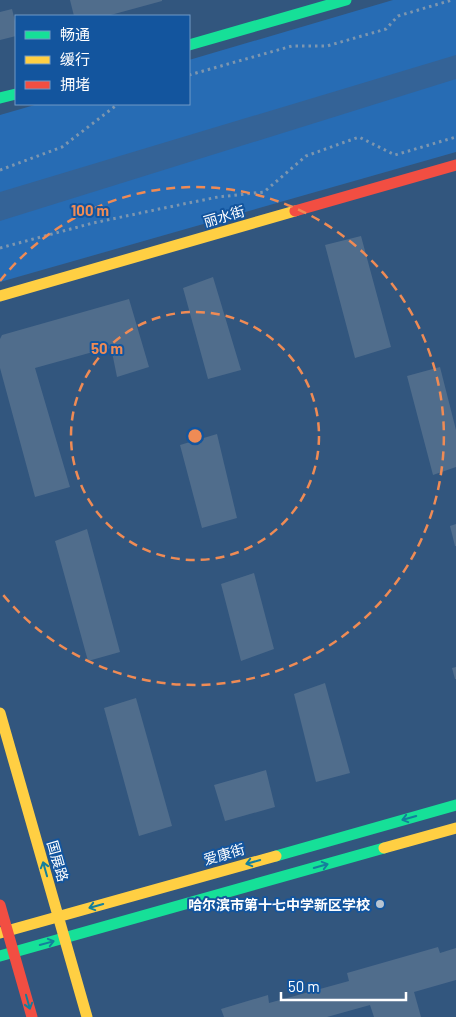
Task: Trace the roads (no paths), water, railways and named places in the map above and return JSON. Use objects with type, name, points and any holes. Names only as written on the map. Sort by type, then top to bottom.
[{"type":"main road","points":[[190,45],[346,0]]},
{"type":"main road","points":[[0,98],[15,94]]},
{"type":"main road","name":"丽水街","points":[[0,296],[456,165]]},
{"type":"main road","name":"国展路","points":[[0,713],[88,1017]]},
{"type":"main road","name":"爱康街","points":[[4,932],[456,805]]},
{"type":"main road","points":[[0,956],[456,828]]},
{"type":"main road","points":[[0,905],[4,932],[14,952],[32,1017]]},
{"type":"place","name":"哈尔滨市第十七中学新区学校","points":[[380,904]]}]
